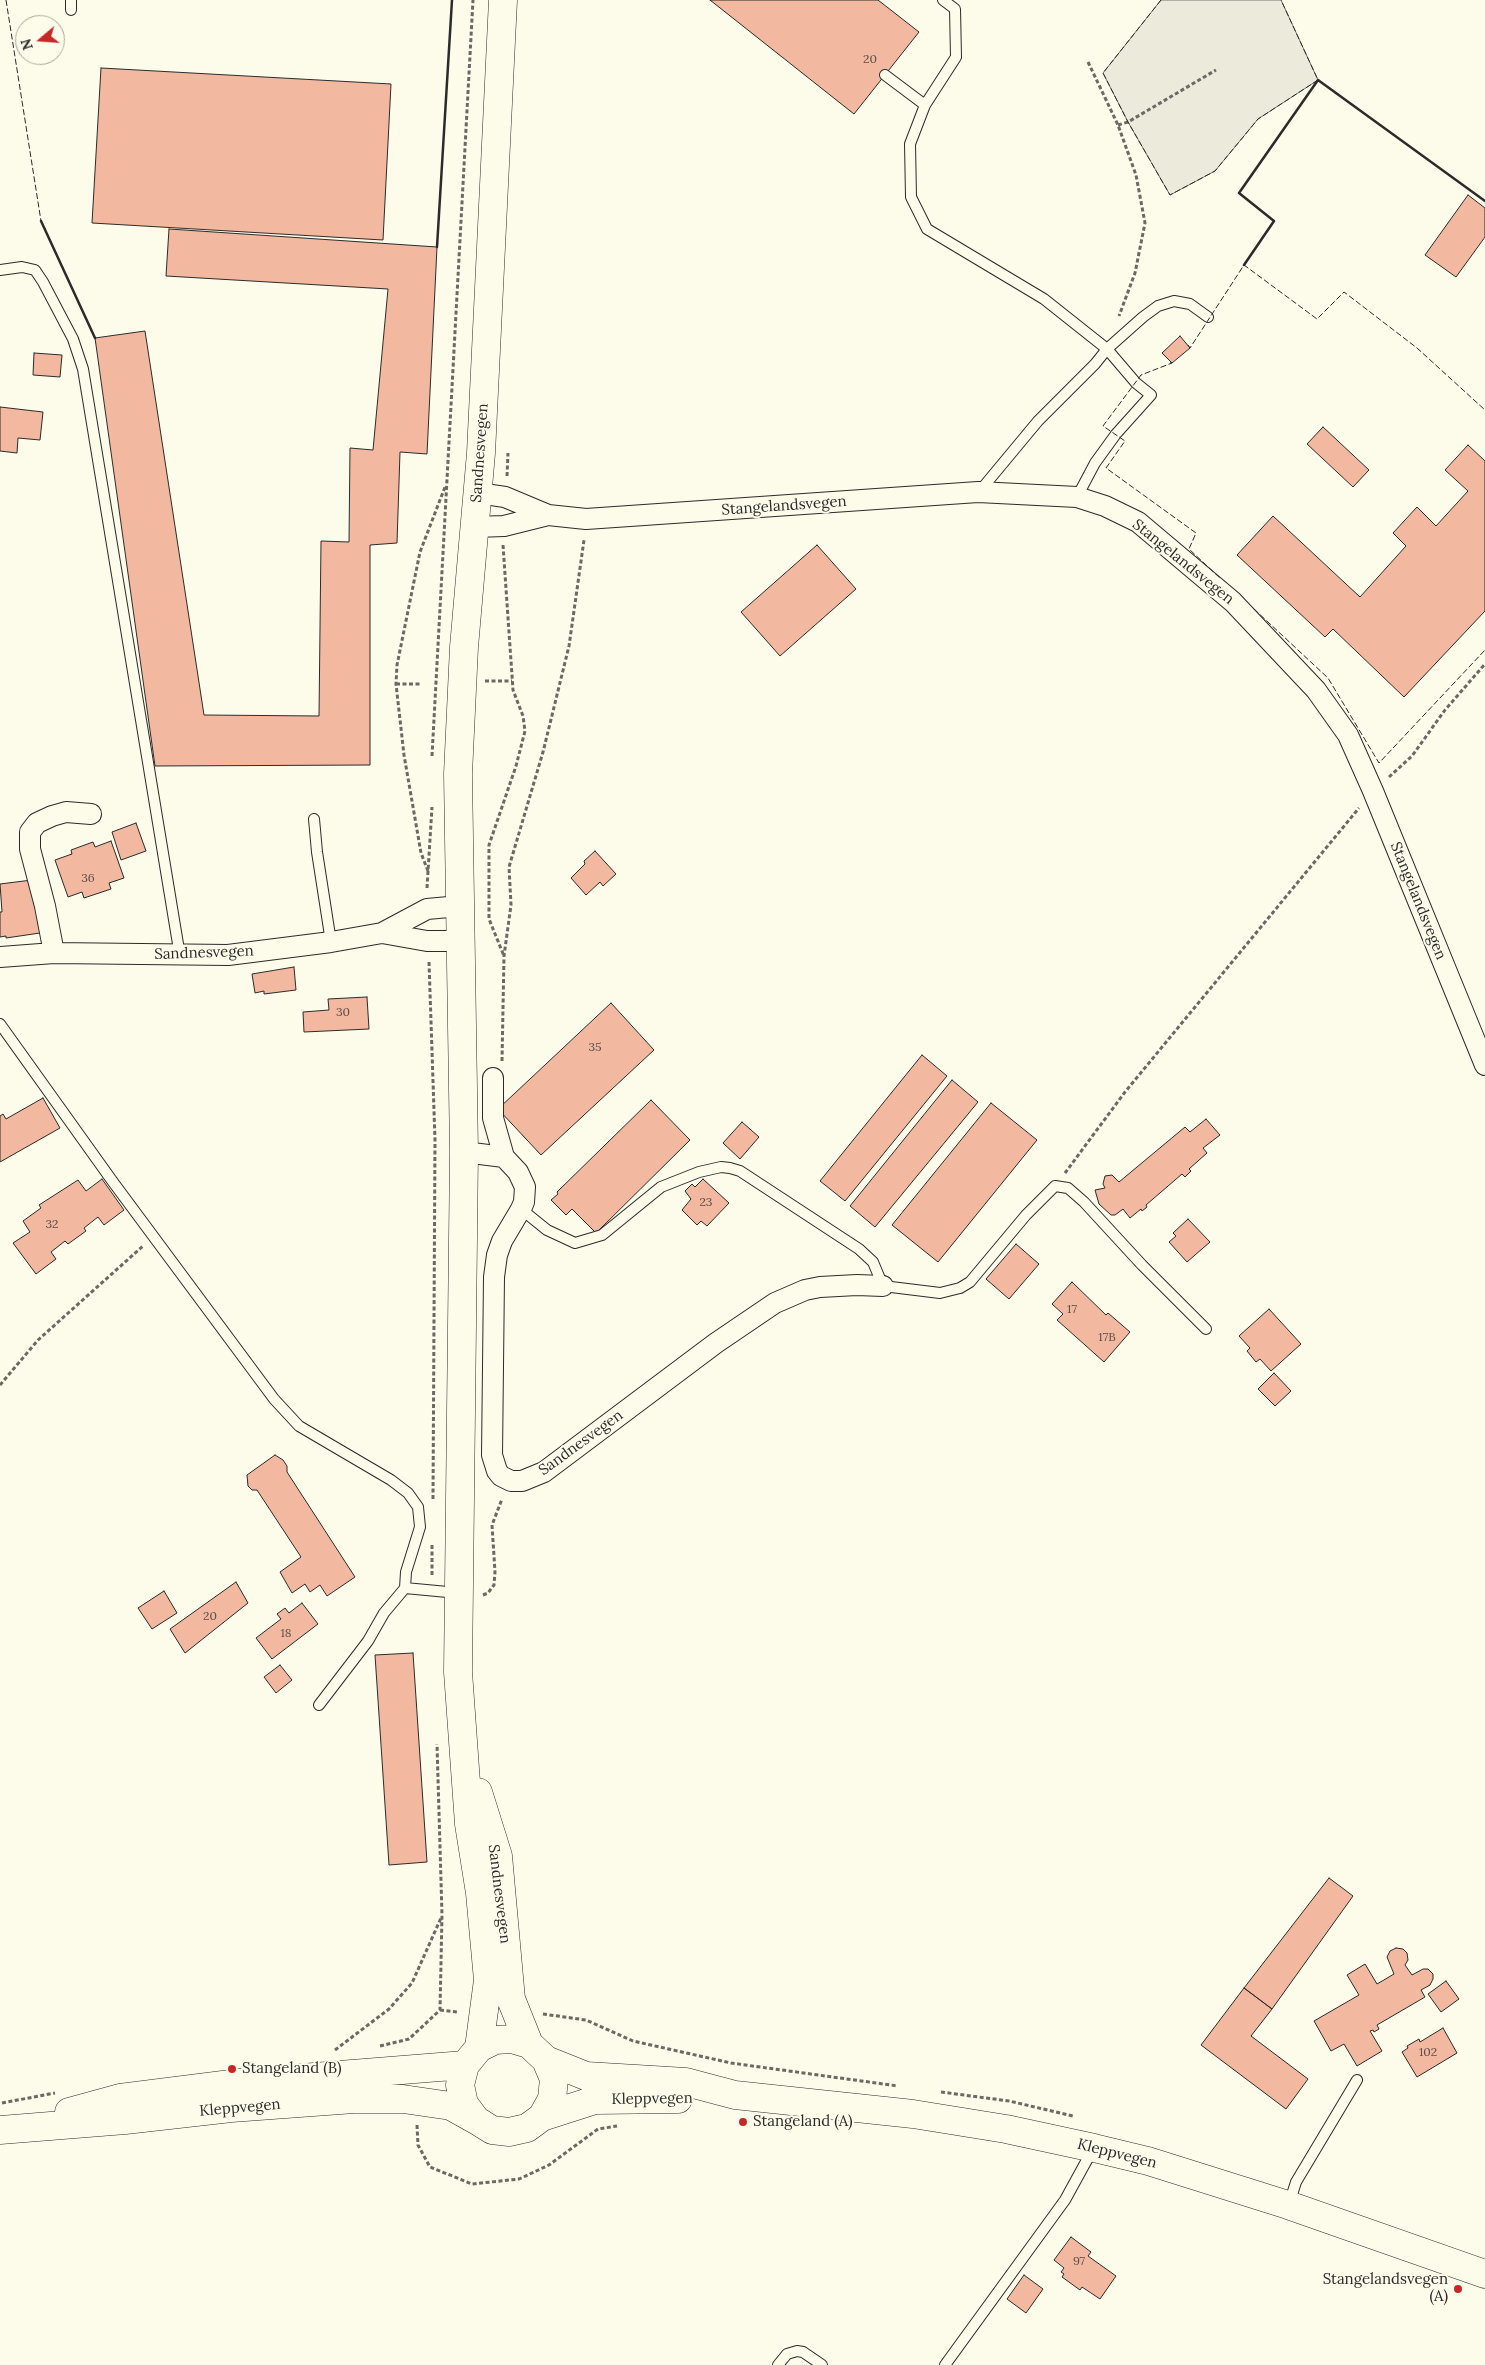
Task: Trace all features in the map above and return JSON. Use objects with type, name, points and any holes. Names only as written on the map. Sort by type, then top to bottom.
[{"type":"main road","name":"Sandnesvegen","points":[[472,2056],[488,1980],[480,1894],[469,1824],[458,1672],[464,1152],[458,774],[464,647],[478,494],[503,0]]},
{"type":"main road","name":"Sandnesvegen","points":[[464,1744],[498,1856],[512,1999],[538,2052]]},
{"type":"main road","name":"Kleppvegen","points":[[0,2130],[120,2098],[472,2056],[495,2040],[512,2038],[586,2076],[686,2082],[735,2095],[913,2114],[1006,2129],[1148,2161],[1288,2205],[1485,2274]]},
{"type":"main road","points":[[538,2052],[554,2079],[552,2099],[542,2117]]},
{"type":"main road","points":[[472,2056],[460,2085],[464,2104],[476,2120]]},
{"type":"main road","name":"Kleppvegen","points":[[0,2130],[125,2120],[231,2108],[354,2099],[404,2099],[451,2106],[492,2130],[510,2132],[527,2128],[542,2117],[595,2100],[689,2100],[735,2095]]},
{"type":"street","name":"Stangelandsvegen","points":[[478,494],[506,496],[548,515],[586,520],[978,492],[1077,497],[1105,506],[1138,522],[1233,602],[1316,690],[1348,735],[1373,791],[1485,1065]]},
{"type":"street","name":"Stangelandsvegen","points":[[475,527],[504,526],[548,515]]},
{"type":"street","points":[[54,953],[46,906],[30,849],[30,832],[37,823],[52,816],[66,812],[91,814]]},
{"type":"street","name":"Sandnesvegen","points":[[0,957],[54,953],[180,956],[228,955],[331,942],[382,933],[427,909],[460,906]]},
{"type":"street","name":"Sandnesvegen","points":[[382,933],[427,941],[460,941]]},
{"type":"street","points":[[492,1078],[493,1118],[504,1157],[523,1180],[525,1194],[521,1209],[502,1240],[497,1255],[494,1277],[492,1455],[497,1471],[507,1479]]},
{"type":"street","points":[[464,1152],[504,1157]]},
{"type":"street","name":"Sandnesvegen","points":[[507,1479],[522,1481],[544,1472],[716,1343],[775,1303],[805,1290],[820,1287],[883,1286]]},
{"type":"lane","points":[[944,0],[955,9],[956,57],[925,105],[910,144],[911,197],[927,229],[1044,299],[1107,349],[1136,383],[1151,395],[1116,434],[1095,463],[1077,497]]},
{"type":"lane","points":[[885,75],[925,105]]},
{"type":"lane","points":[[0,270],[22,266],[35,270],[44,282],[72,339],[83,369],[180,956]]},
{"type":"lane","points":[[978,492],[1038,421],[1107,349],[1143,317],[1158,306],[1174,301],[1190,304],[1208,317]]},
{"type":"lane","points":[[314,819],[316,852],[331,942]]},
{"type":"lane","points":[[0,1024],[240,1354],[299,1426],[391,1480],[408,1493],[418,1507],[420,1527],[406,1572],[405,1588],[384,1613],[368,1641],[319,1705]]},
{"type":"lane","points":[[521,1209],[547,1230],[575,1243],[602,1235],[661,1187],[699,1172],[721,1167],[730,1168],[740,1172],[859,1249],[873,1262],[883,1286],[940,1293],[960,1288],[970,1282],[1026,1215],[1055,1186],[1068,1188],[1084,1202],[1142,1266],[1206,1330]]},
{"type":"lane","points":[[405,1588],[459,1593]]},
{"type":"lane","points":[[1288,2205],[1296,2182],[1358,2080]]},
{"type":"lane","points":[[945,2365],[1065,2200],[1094,2148]]},
{"type":"lane","points":[[778,2365],[788,2354],[798,2351],[803,2352],[822,2365]]},
{"type":"path","points":[[432,758],[473,0]]},
{"type":"path","points":[[1088,62],[1118,125],[1136,175],[1145,223],[1135,273],[1107,349]]},
{"type":"path","points":[[1118,125],[1128,122],[1216,70]]},
{"type":"path","points":[[506,496],[508,446]]},
{"type":"path","points":[[428,873],[421,853],[406,765],[396,684],[399,656],[420,552],[446,484]]},
{"type":"path","points":[[492,1078],[502,1068],[504,1053],[504,956],[511,905],[509,867],[544,752],[569,646],[586,520]]},
{"type":"path","points":[[504,526],[504,573],[512,681],[515,698],[523,716],[525,731],[516,766],[489,845],[489,919],[504,956]]},
{"type":"path","points":[[1055,1186],[1125,1092],[1373,791],[1412,756],[1445,710],[1485,664]]},
{"type":"path","points":[[480,681],[512,681]]},
{"type":"path","points":[[396,684],[422,684]]},
{"type":"path","points":[[427,909],[432,804]]},
{"type":"path","points":[[427,941],[430,976],[435,1140],[433,1503]]},
{"type":"path","points":[[0,1384],[38,1340],[154,1236]]},
{"type":"path","points":[[459,1593],[483,1595],[488,1593],[494,1585],[492,1526],[507,1479]]},
{"type":"path","points":[[431,1589],[432,1541]]},
{"type":"path","points":[[371,2048],[408,2039],[440,2010],[442,1915],[436,1737]]},
{"type":"path","points":[[330,2053],[389,2009],[412,1983],[442,1915]]},
{"type":"path","points":[[440,2010],[457,2012]]},
{"type":"path","points":[[0,2104],[62,2091]]},
{"type":"shaded area","points":[[1161,0],[1281,0],[1318,80],[1258,119],[1215,171],[1170,195],[1128,122],[1103,73]]},
{"type":"building","points":[[710,0],[878,0],[919,32],[854,114]]},
{"type":"building","points":[[101,68],[391,84],[383,240],[92,223]]},
{"type":"building","points":[[1468,195],[1485,208],[1485,237],[1456,277],[1425,255]]},
{"type":"building","points":[[169,229],[437,247],[427,454],[400,452],[397,543],[370,545],[370,765],[155,766],[95,338],[145,331],[204,715],[319,716],[321,541],[349,542],[350,448],[373,450],[388,289],[166,276]]},
{"type":"building","points":[[1180,336],[1190,348],[1172,363],[1162,353]]},
{"type":"building","points":[[34,353],[62,355],[60,377],[33,375]]},
{"type":"building","points":[[0,407],[43,412],[40,440],[18,438],[17,453],[0,451]]},
{"type":"building","points":[[1323,427],[1369,470],[1353,487],[1307,444]]},
{"type":"building","points":[[1468,445],[1485,461],[1485,611],[1404,697],[1333,629],[1325,637],[1237,555],[1273,516],[1360,597],[1406,546],[1393,533],[1417,507],[1436,526],[1468,491],[1445,470]]},
{"type":"building","points":[[817,545],[856,589],[780,656],[741,612]]},
{"type":"building","points":[[136,823],[146,851],[121,860],[112,832]]},
{"type":"building","points":[[111,841],[124,878],[109,883],[111,889],[84,898],[82,892],[68,897],[55,860],[72,854],[71,850],[93,842],[95,847]]},
{"type":"building","points":[[595,851],[616,874],[603,886],[600,882],[586,895],[571,878],[585,864],[584,861]]},
{"type":"building","points":[[32,880],[40,933],[6,938],[6,936],[0,937],[0,912],[2,912],[0,884]]},
{"type":"building","points":[[294,967],[296,990],[264,994],[264,991],[255,993],[252,974]]},
{"type":"building","points":[[367,997],[369,1029],[304,1032],[303,1012],[329,1010],[328,999]]},
{"type":"building","points":[[611,1003],[654,1050],[541,1155],[498,1109]]},
{"type":"building","points":[[922,1055],[947,1076],[845,1201],[820,1181]]},
{"type":"building","points":[[952,1080],[978,1102],[875,1227],[850,1206]]},
{"type":"building","points":[[43,1098],[60,1128],[0,1162],[0,1116],[3,1114],[6,1119]]},
{"type":"building","points":[[651,1100],[690,1140],[596,1233],[572,1209],[566,1215],[551,1200]]},
{"type":"building","points":[[991,1103],[1037,1140],[938,1262],[892,1225]]},
{"type":"building","points":[[1206,1119],[1220,1135],[1203,1148],[1207,1153],[1189,1169],[1191,1171],[1185,1177],[1182,1174],[1146,1205],[1147,1207],[1142,1211],[1141,1209],[1130,1218],[1123,1209],[1115,1215],[1111,1215],[1099,1204],[1095,1190],[1105,1188],[1103,1184],[1105,1176],[1112,1175],[1119,1182],[1185,1127],[1190,1132]]},
{"type":"building","points":[[742,1122],[759,1137],[740,1159],[723,1143]]},
{"type":"building","points":[[102,1179],[124,1210],[104,1225],[98,1217],[84,1228],[86,1231],[68,1244],[65,1241],[51,1252],[56,1259],[36,1274],[13,1243],[30,1232],[23,1221],[41,1208],[39,1205],[78,1180],[86,1191]]},
{"type":"building","points":[[703,1179],[729,1203],[707,1226],[701,1221],[697,1225],[682,1210],[691,1199],[685,1191],[692,1184],[695,1187]]},
{"type":"building","points":[[1188,1219],[1210,1242],[1187,1262],[1169,1242],[1176,1236],[1173,1233]]},
{"type":"building","points":[[1016,1244],[1039,1264],[1009,1299],[986,1279]]},
{"type":"building","points":[[1072,1282],[1106,1315],[1108,1313],[1130,1332],[1104,1362],[1057,1320],[1063,1314],[1052,1304]]},
{"type":"building","points":[[1269,1309],[1301,1344],[1271,1371],[1260,1359],[1256,1362],[1247,1351],[1250,1348],[1239,1336]]},
{"type":"building","points":[[1274,1373],[1291,1391],[1275,1406],[1258,1389]]},
{"type":"building","points":[[275,1455],[283,1460],[287,1466],[287,1472],[355,1577],[327,1596],[320,1585],[310,1592],[305,1584],[292,1593],[280,1572],[301,1557],[257,1490],[252,1490],[248,1486],[247,1475]]},
{"type":"building","points":[[236,1582],[248,1603],[185,1653],[170,1629]]},
{"type":"building","points":[[164,1591],[177,1613],[152,1629],[138,1608]]},
{"type":"building","points":[[302,1603],[318,1624],[272,1659],[256,1638],[281,1619],[277,1614],[285,1608],[289,1613]]},
{"type":"building","points":[[413,1653],[427,1862],[389,1865],[375,1655]]},
{"type":"building","points":[[280,1665],[292,1680],[276,1693],[264,1677]]},
{"type":"building","points":[[1329,1878],[1353,1896],[1272,2009],[1244,1988]]},
{"type":"building","points":[[1396,1948],[1403,1949],[1407,1953],[1408,1960],[1405,1965],[1412,1975],[1423,1969],[1428,1969],[1433,1974],[1433,1979],[1430,1985],[1421,1990],[1425,1997],[1377,2025],[1379,2029],[1374,2032],[1373,2030],[1370,2031],[1382,2051],[1357,2066],[1344,2044],[1331,2051],[1314,2021],[1359,1995],[1347,1975],[1365,1964],[1377,1984],[1394,1974],[1387,1957],[1390,1951]]},
{"type":"building","points":[[1446,1981],[1459,1999],[1441,2012],[1428,1994]]},
{"type":"building","points":[[1244,1988],[1272,2009],[1251,2036],[1308,2079],[1286,2109],[1201,2045]]},
{"type":"building","points":[[1443,2028],[1457,2053],[1417,2077],[1402,2052],[1408,2048],[1407,2046],[1419,2039],[1420,2042]]},
{"type":"building","points":[[1071,2237],[1091,2252],[1088,2256],[1116,2276],[1100,2299],[1082,2287],[1080,2290],[1062,2277],[1064,2274],[1061,2272],[1064,2268],[1054,2260]]},
{"type":"building","points":[[1024,2275],[1043,2289],[1026,2313],[1007,2299]]},
{"type":"fence","points":[[6,0],[41,221]]},
{"type":"fence","points":[[1161,0],[1103,73],[1128,122],[1170,195],[1215,171],[1258,119],[1318,80],[1281,0]]},
{"type":"fence","points":[[1188,345],[1190,348],[1244,265],[1317,319],[1344,292],[1417,348],[1485,410]]},
{"type":"fence","points":[[1170,362],[1172,363],[1141,375],[1103,426],[1125,441],[1106,468],[1196,533],[1189,549],[1221,579]]},
{"type":"fence","points":[[1254,609],[1328,678],[1379,763],[1485,650]]},
{"type":"wall","points":[[437,247],[452,0]]},
{"type":"wall","points":[[1244,265],[1274,221],[1239,193],[1318,80],[1485,201]]},
{"type":"wall","points":[[41,221],[95,338]]},
{"type":"place","name":"Stangeland (B)","points":[[232,2069]]},
{"type":"place","name":"Stangeland (A)","points":[[743,2122]]},
{"type":"place","name":"Stangelandsvegen (A)","points":[[1458,2289]]}]
